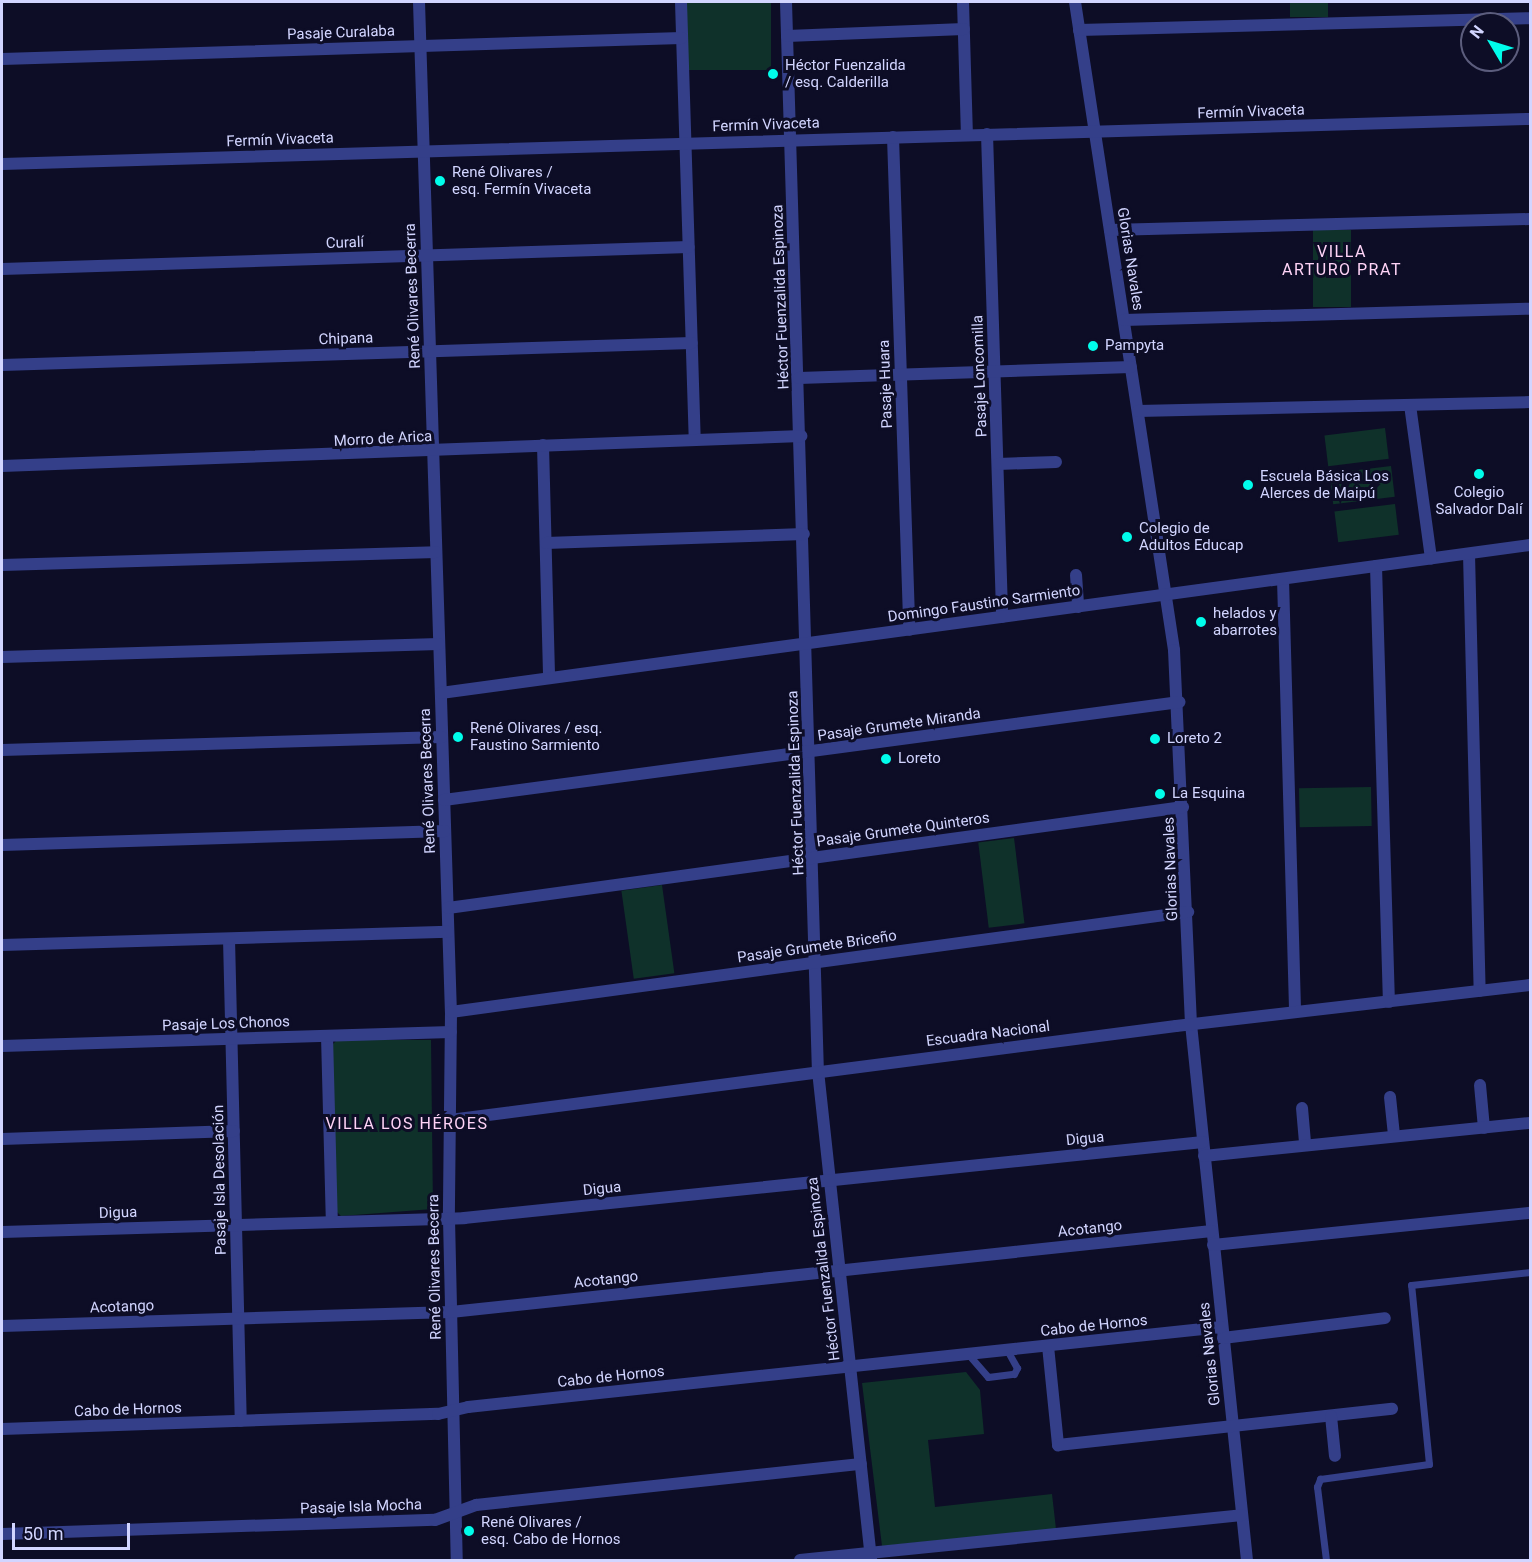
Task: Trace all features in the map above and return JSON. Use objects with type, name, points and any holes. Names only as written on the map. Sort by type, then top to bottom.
[{"type":"street","name":"René Olivares Becerra","points":[[419,2],[451,1012],[449,1219],[457,1560]]},
{"type":"street","points":[[681,2],[695,440]]},
{"type":"street","name":"Héctor Fuenzalida Espinoza","points":[[786,2],[804,534],[818,1071],[828,1181],[871,1557]]},
{"type":"street","points":[[963,2],[966,135]]},
{"type":"street","name":"Glorias Navales","points":[[1075,2],[1166,595],[1179,702],[1191,1024],[1247,1560]]},
{"type":"street","points":[[1079,30],[1530,18]]},
{"type":"street","points":[[788,36],[964,29]]},
{"type":"street","name":"Pasaje Curalaba","points":[[2,59],[682,38]]},
{"type":"street","name":"Fermín Vivaceta","points":[[2,164],[1530,119]]},
{"type":"street","name":"Pasaje Loncomilla","points":[[987,134],[1002,617]]},
{"type":"street","name":"Pasaje Huara","points":[[893,137],[909,630]]},
{"type":"street","points":[[1110,230],[1530,219]]},
{"type":"street","name":"Curalí","points":[[2,268],[689,247]]},
{"type":"street","points":[[1124,320],[1530,309]]},
{"type":"street","name":"Chipana","points":[[2,365],[692,343]]},
{"type":"street","points":[[799,378],[1131,367]]},
{"type":"street","points":[[1138,411],[1530,402]]},
{"type":"street","points":[[1410,405],[1431,559]]},
{"type":"street","name":"Morro de Arica","points":[[2,466],[433,453],[455,447],[801,436]]},
{"type":"street","points":[[543,445],[549,678]]},
{"type":"street","points":[[998,464],[1056,462]]},
{"type":"street","points":[[546,543],[804,534]]},
{"type":"street","name":"Domingo Faustino Sarmiento","points":[[441,693],[1530,545]]},
{"type":"street","points":[[2,565],[436,552]]},
{"type":"street","points":[[1469,554],[1480,991]]},
{"type":"street","points":[[1376,566],[1389,1002]]},
{"type":"street","points":[[1076,575],[1078,607]]},
{"type":"street","points":[[1283,579],[1295,1012]]},
{"type":"street","points":[[2,657],[439,645]]},
{"type":"street","name":"Pasaje Grumete Miranda","points":[[444,800],[1179,702]]},
{"type":"street","points":[[2,750],[442,737]]},
{"type":"street","name":"Pasaje Grumete Quinteros","points":[[448,908],[1183,807]]},
{"type":"street","points":[[2,845],[445,831]]},
{"type":"street","name":"Pasaje Grumete Briceño","points":[[451,1012],[1188,912]]},
{"type":"street","points":[[2,945],[448,932]]},
{"type":"street","name":"Pasaje Isla Desolación","points":[[229,939],[241,1421]]},
{"type":"street","name":"Escuadra Nacional","points":[[450,1119],[1191,1024],[1530,986]]},
{"type":"street","name":"Pasaje Los Chonos","points":[[2,1046],[451,1032]]},
{"type":"street","points":[[327,1036],[332,1222]]},
{"type":"street","points":[[1480,1085],[1484,1128]]},
{"type":"street","points":[[1390,1097],[1394,1136]]},
{"type":"street","points":[[1302,1108],[1305,1145]]},
{"type":"street","points":[[1204,1156],[1530,1123]]},
{"type":"street","points":[[2,1139],[234,1131]]},
{"type":"street","name":"Digua","points":[[2,1232],[449,1219],[1203,1142]]},
{"type":"street","points":[[1213,1245],[1530,1213]]},
{"type":"street","name":"Acotango","points":[[2,1326],[451,1312],[1212,1231]]},
{"type":"street","name":"Cabo de Hornos","points":[[2,1429],[453,1411],[1007,1350],[1385,1318]]},
{"type":"street","points":[[1048,1346],[1058,1445],[1392,1409]]},
{"type":"street","points":[[1331,1416],[1335,1456]]},
{"type":"street","name":"Pasaje Isla Mocha","points":[[2,1534],[435,1520],[476,1505],[861,1464]]},
{"type":"street","points":[[800,1560],[871,1557],[1242,1515]]},
{"type":"lane","points":[[1326,1560],[1317,1487],[1320,1479],[1429,1464],[1411,1285],[1530,1272]]},
{"type":"lane","points":[[968,1354],[988,1377],[1014,1374],[1017,1368],[1007,1350]]},
{"type":"green space","points":[[684,2],[771,2],[771,70],[684,70]]},
{"type":"green space","points":[[1290,2],[1328,2],[1328,17],[1290,17]]},
{"type":"green space","points":[[1313,230],[1351,230],[1351,307],[1313,307]]},
{"type":"green space","points":[[1385,428],[1389,459],[1328,466],[1324,435]]},
{"type":"green space","points":[[1391,466],[1395,497],[1333,504],[1329,474]]},
{"type":"green space","points":[[1395,504],[1399,535],[1338,542],[1334,511]]},
{"type":"green space","points":[[1371,787],[1372,826],[1300,827],[1299,788]]},
{"type":"green space","points":[[1014,838],[1024,923],[989,928],[978,842]]},
{"type":"green space","points":[[662,885],[674,973],[634,979],[621,891]]},
{"type":"green space","points":[[337,1040],[431,1040],[433,1209],[341,1216],[336,1211],[332,1045]]},
{"type":"green space","points":[[966,1372],[980,1390],[984,1434],[928,1440],[935,1507],[1052,1494],[1056,1529],[882,1546],[862,1383]]},
{"type":"place","name":"Héctor Fuenzalida / esq. Calderilla","points":[[773,74]]},
{"type":"place","name":"René Olivares / esq. Fermín Vivaceta","points":[[440,181]]},
{"type":"place","name":"Pampyta","points":[[1093,346]]},
{"type":"place","name":"Colegio Salvador Dalí","points":[[1479,474]]},
{"type":"place","name":"Escuela Básica Los Alerces de Maipú","points":[[1248,485]]},
{"type":"place","name":"Colegio de Adultos Educap","points":[[1127,537]]},
{"type":"place","name":"helados y abarrotes","points":[[1201,622]]},
{"type":"place","name":"René Olivares / esq. Faustino Sarmiento","points":[[458,737]]},
{"type":"place","name":"Loreto 2","points":[[1155,739]]},
{"type":"place","name":"Loreto","points":[[886,759]]},
{"type":"place","name":"La Esquina","points":[[1160,794]]},
{"type":"place","name":"René Olivares / esq. Cabo de Hornos","points":[[469,1531]]},
{"type":"district","name":"VILLA ARTURO PRAT","points":[[1342,261]]},
{"type":"district","name":"VILLA LOS HÉROES","points":[[407,1124]]}]
